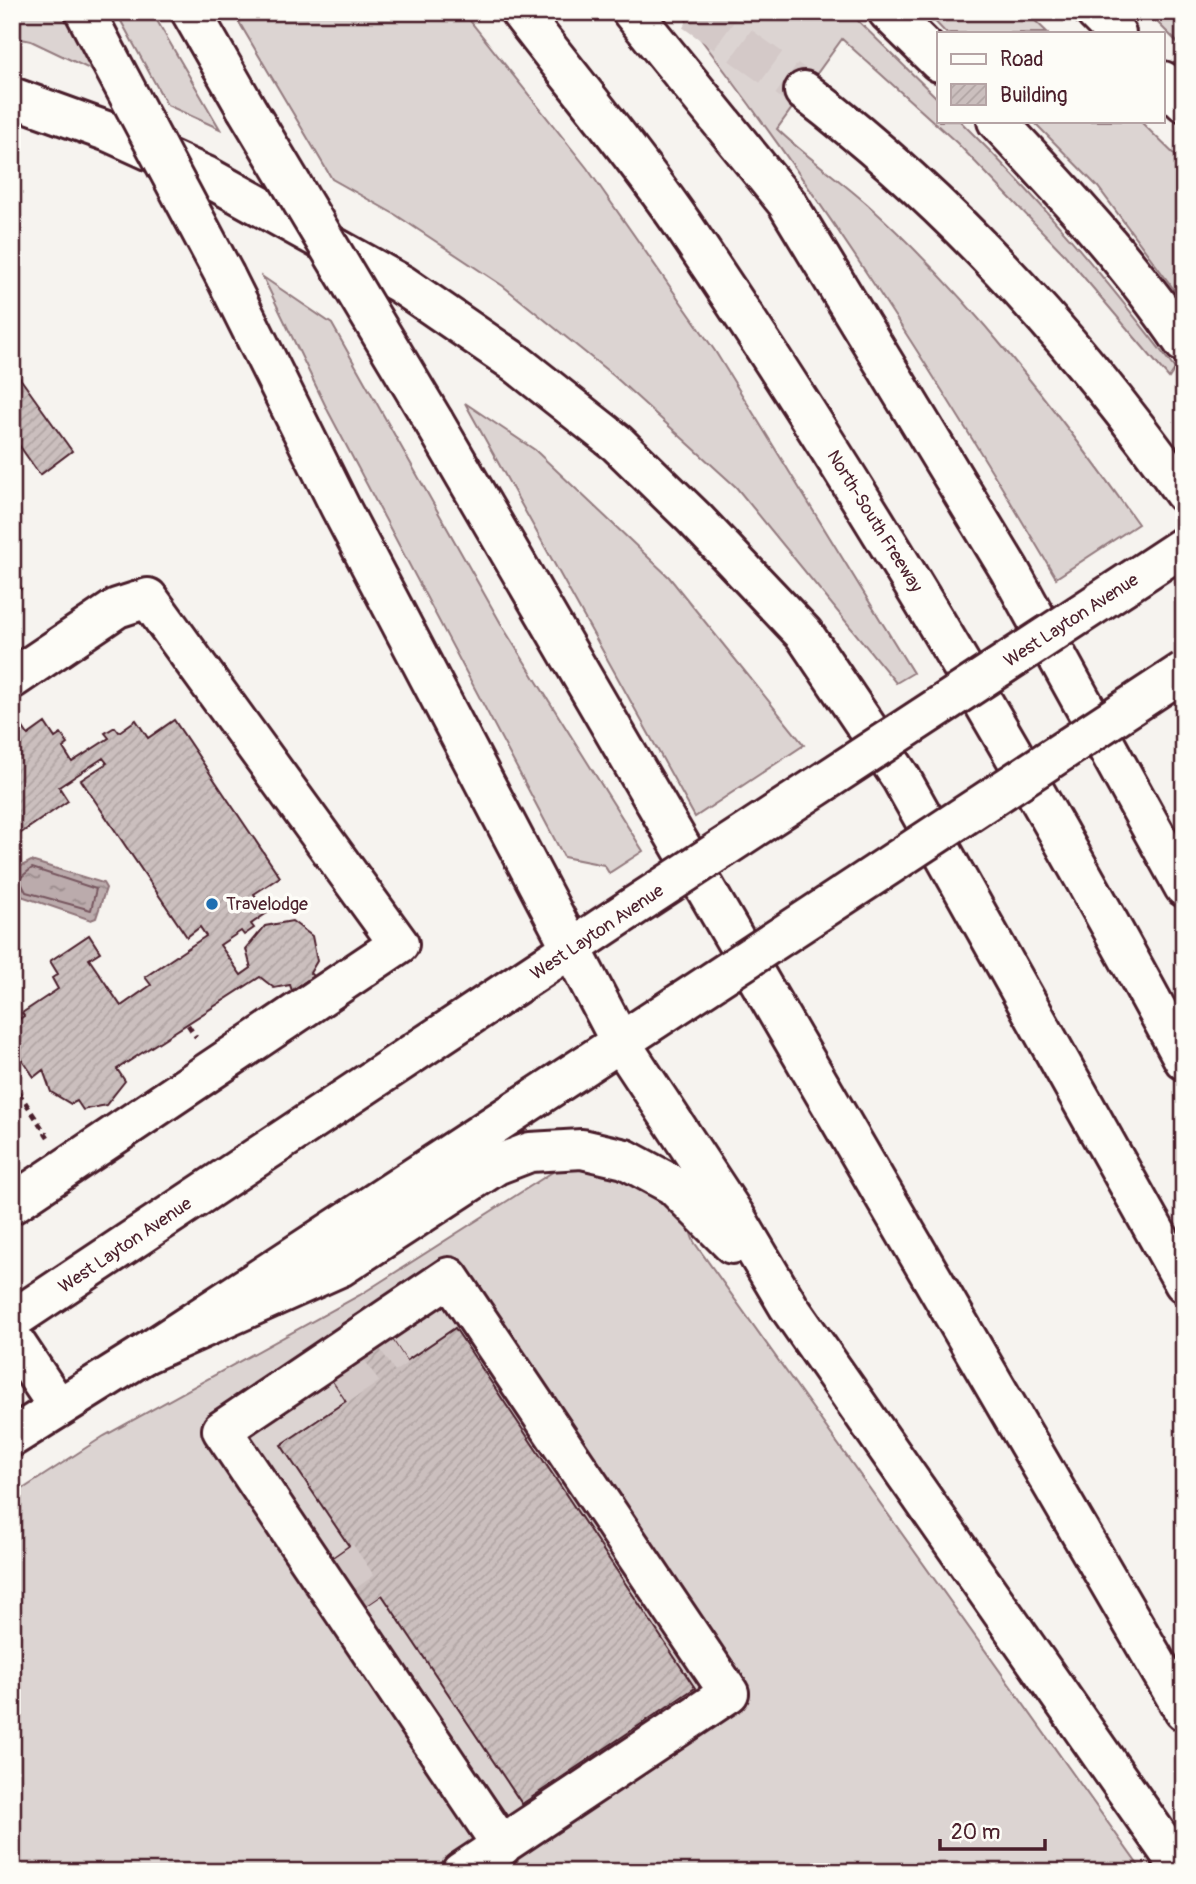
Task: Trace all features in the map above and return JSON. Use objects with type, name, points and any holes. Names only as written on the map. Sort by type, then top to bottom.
[{"type":"main road","points":[[85,12],[225,276],[341,507],[621,1043],[735,1216],[789,1307],[1183,1872]]},
{"type":"main road","points":[[191,12],[434,422],[1184,1711]]},
{"type":"main road","name":"North-South Freeway","points":[[520,12],[681,223],[814,424],[928,606],[1184,1060]]},
{"type":"main road","points":[[632,12],[787,203],[1010,571],[1184,887]]},
{"type":"main road","points":[[888,12],[937,60]]},
{"type":"main road","points":[[1095,12],[1115,32]]},
{"type":"main road","points":[[1164,82],[1184,102]]},
{"type":"main road","points":[[804,91],[949,213],[1053,323],[1139,430],[1184,493]]},
{"type":"main road","points":[[12,97],[109,132],[206,176],[401,284],[516,362],[617,443],[694,518],[804,634],[901,778],[1184,1283]]},
{"type":"main road","points":[[998,122],[1065,193],[1161,309],[1184,343]]},
{"type":"main road","name":"West Layton Avenue","points":[[12,1320],[630,909],[1184,546]]},
{"type":"main road","points":[[12,678],[117,608],[148,598],[399,944],[12,1204]]},
{"type":"main road","points":[[12,1437],[143,1355],[621,1043],[1184,671]]},
{"type":"main road","points":[[143,1355],[340,1267],[496,1165],[530,1152],[582,1149],[625,1159],[673,1185],[712,1222],[789,1307]]},
{"type":"main road","points":[[461,1872],[502,1846],[729,1693],[449,1277],[222,1430],[502,1846]]},
{"type":"main road","points":[[397,1348],[414,1300]]},
{"type":"main road","points":[[12,1338],[58,1407]]},
{"type":"main road","points":[[289,1385],[337,1387]]},
{"type":"main road","points":[[296,1540],[337,1555]]},
{"type":"main road","points":[[369,1649],[370,1603]]},
{"type":"path","points":[[12,536],[16,541],[12,544]]},
{"type":"path","points":[[12,577],[20,588],[12,594]]},
{"type":"shaded area","points":[[12,12],[63,12],[98,73],[31,41],[12,37]]},
{"type":"shaded area","points":[[116,12],[152,12],[220,129],[167,105]]},
{"type":"shaded area","points":[[233,12],[463,12],[587,168],[715,351],[913,673],[896,683],[736,487],[614,376],[503,286],[396,215],[332,179]]},
{"type":"shaded area","points":[[680,12],[849,12],[937,98],[937,122],[961,122],[1045,210],[1175,369],[1169,378],[1065,255],[957,143],[842,39],[777,129],[867,204],[977,316],[1076,439],[1138,524],[1056,578],[877,289],[732,80]]},
{"type":"shaded area","points":[[926,12],[1026,12],[1047,32],[945,32]]},
{"type":"shaded area","points":[[1147,12],[1184,12],[1184,49]]},
{"type":"shaded area","points":[[1034,122],[1141,122],[1184,164],[1184,303],[1098,187]]},
{"type":"shaded area","points":[[263,277],[332,324],[504,629],[643,851],[609,873],[604,865],[564,857],[328,411]]},
{"type":"shaded area","points":[[465,403],[535,450],[669,577],[804,745],[695,817]]},
{"type":"shaded area","points":[[562,1166],[622,1177],[658,1195],[674,1208],[686,1223],[694,1242],[1143,1872],[12,1872],[12,1496],[104,1436],[360,1295]]},
{"type":"water","points":[[31,861],[103,883],[106,888],[96,918],[91,920],[18,895],[12,884],[14,870]]},
{"type":"building","points":[[12,367],[72,451],[40,475],[12,435]]},
{"type":"building","name":"Travelodge","points":[[14,714],[28,735],[45,723],[55,738],[61,734],[68,744],[63,748],[72,762],[109,738],[105,733],[115,727],[119,732],[136,720],[148,738],[174,720],[280,877],[254,894],[267,913],[251,924],[254,928],[244,935],[241,931],[220,945],[241,975],[251,968],[246,949],[265,926],[292,921],[312,936],[317,961],[310,973],[313,976],[292,991],[290,985],[274,988],[260,977],[117,1069],[125,1081],[106,1105],[83,1110],[77,1101],[71,1104],[51,1092],[43,1070],[34,1077],[12,1045],[12,1024],[24,1016],[22,1013],[58,989],[52,978],[58,974],[50,961],[89,935],[100,952],[89,959],[121,1006],[151,985],[145,977],[206,936],[200,927],[187,937],[81,780],[107,763],[103,758],[59,787],[68,801],[12,839]]},
{"type":"building","points":[[455,1328],[695,1688],[522,1804],[382,1595],[358,1611],[325,1563],[349,1546],[281,1445],[346,1401],[325,1368],[385,1329],[406,1361]]},
{"type":"tunnel","points":[[694,12],[804,91]]},
{"type":"tunnel","points":[[337,1387],[397,1347]]},
{"type":"tunnel","points":[[337,1555],[370,1603]]},
{"type":"place","name":"Travelodge","points":[[212,904]]}]
